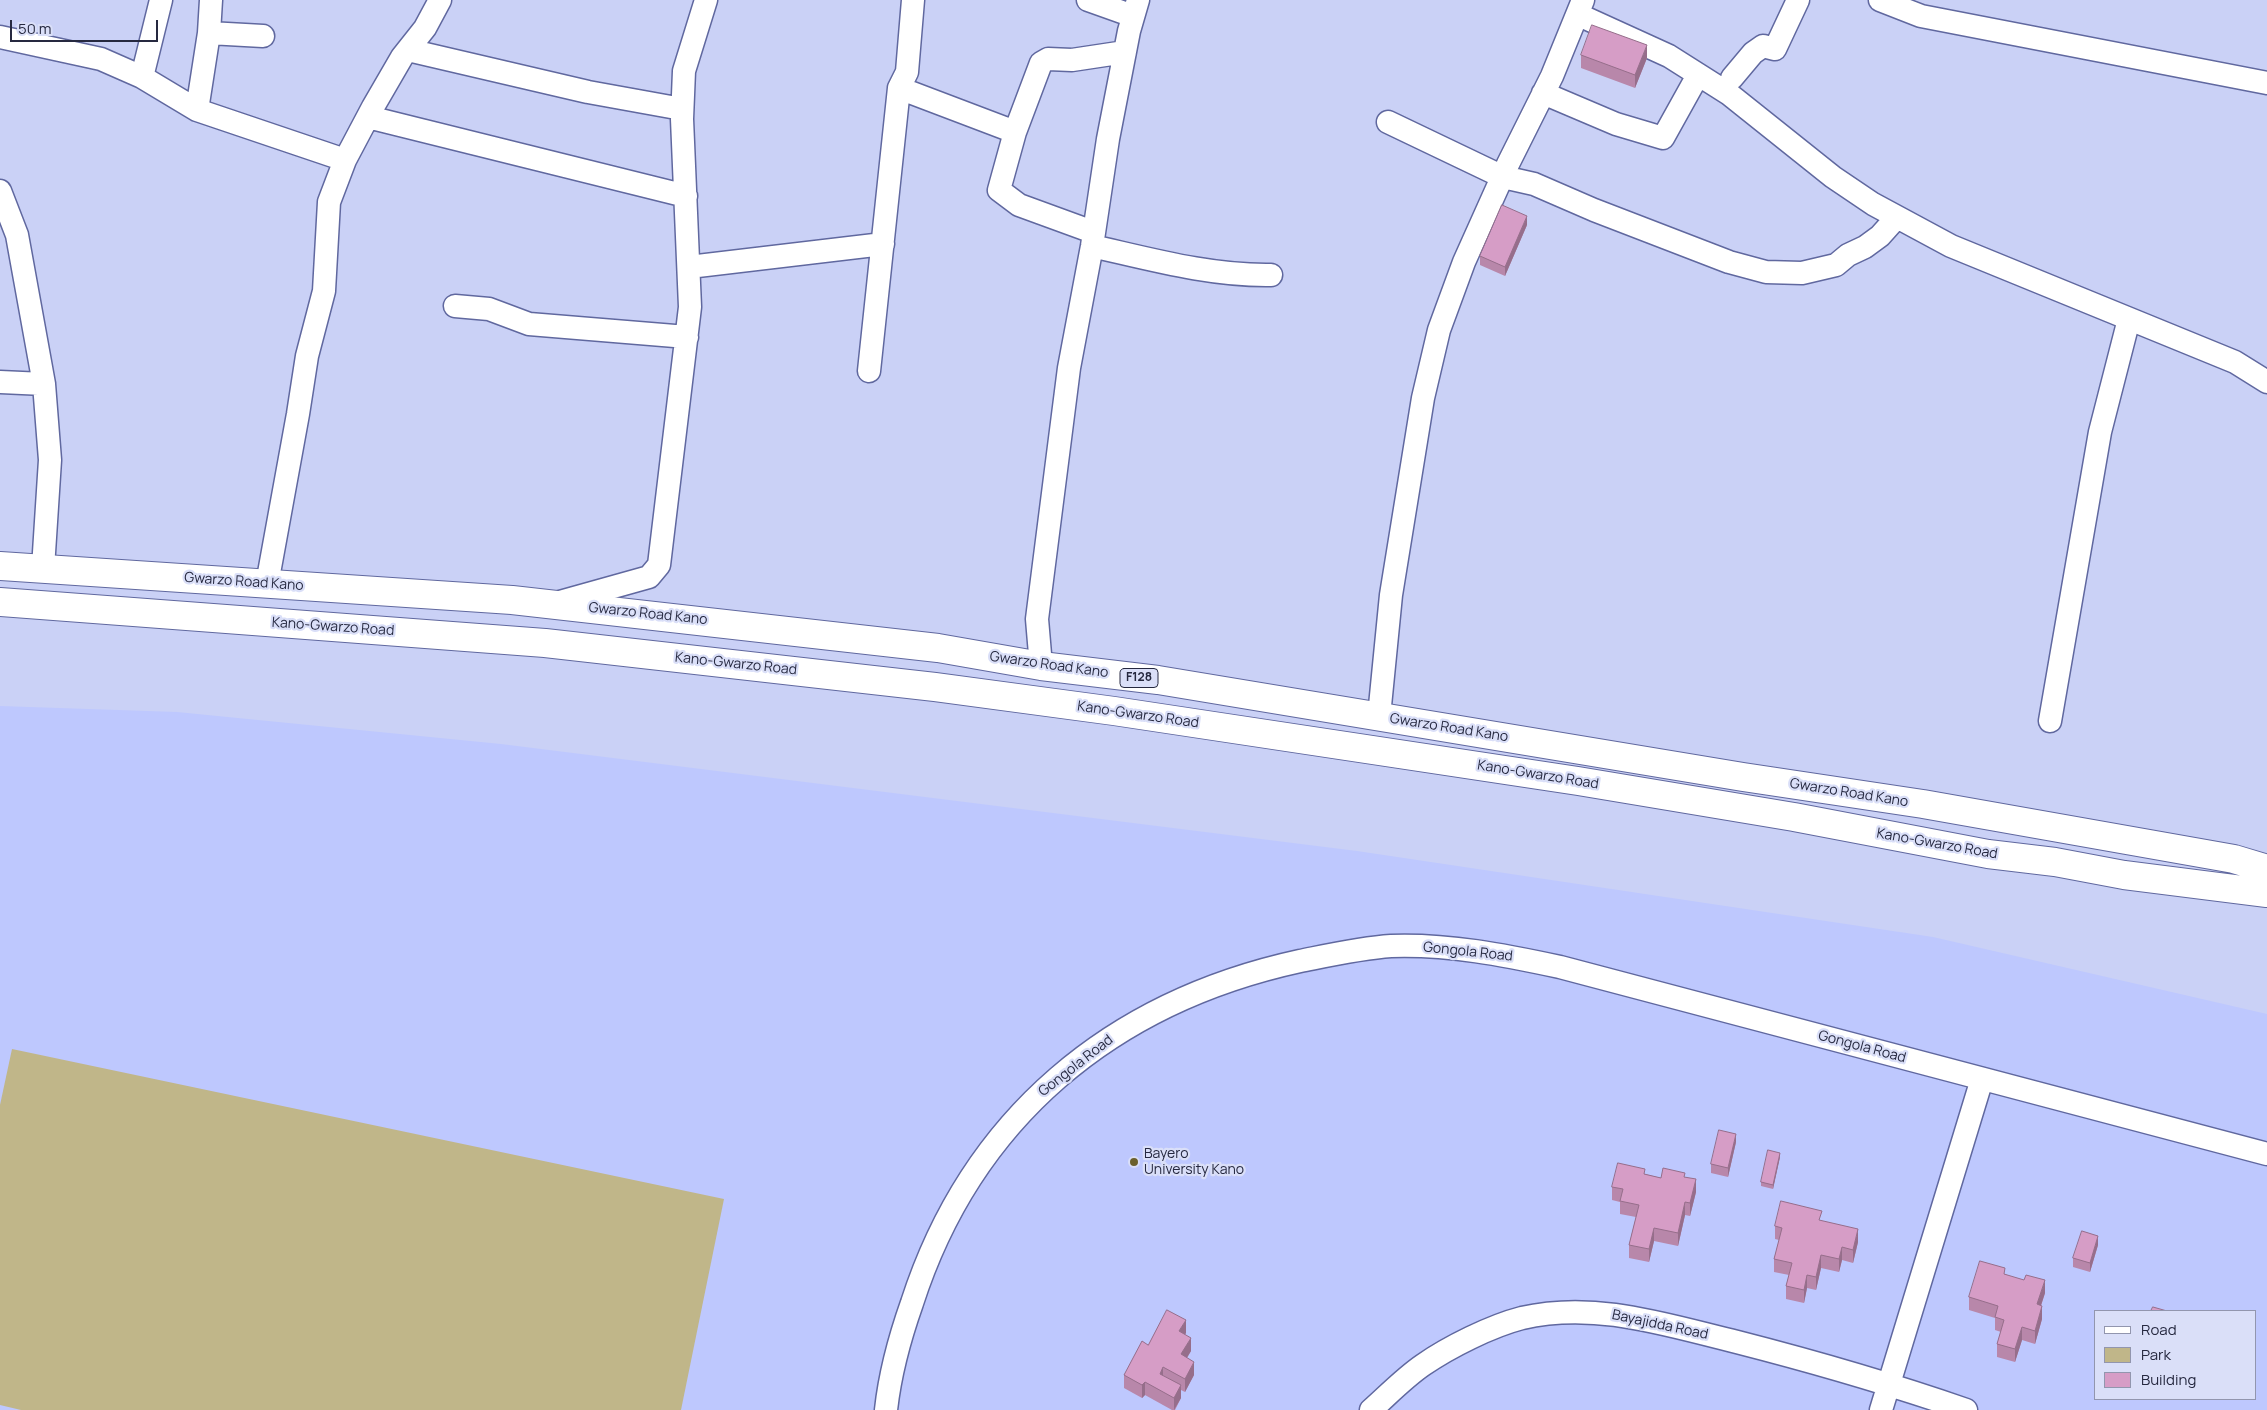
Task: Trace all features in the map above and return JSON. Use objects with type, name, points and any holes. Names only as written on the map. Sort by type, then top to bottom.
[{"type":"main road","name":"Gwarzo Road Kano","points":[[0,566],[552,604],[918,645],[1040,666],[1158,680],[1923,804],[2234,859],[2267,868]]},
{"type":"main road","name":"Kano-Gwarzo Road","points":[[0,602],[545,643],[935,687],[1114,711],[1578,781],[1794,817],[1988,854],[2054,862],[2124,875],[2267,893]]},
{"type":"street","points":[[142,77],[161,0]]},
{"type":"street","points":[[197,110],[209,33],[211,0]]},
{"type":"street","points":[[267,584],[307,356],[324,292],[328,202],[345,160],[368,116],[408,50],[425,28],[440,0]]},
{"type":"street","points":[[552,604],[649,577],[659,565],[690,307],[682,109],[684,71],[706,0]]},
{"type":"street","points":[[868,371],[899,88],[907,72],[913,0]]},
{"type":"street","points":[[1040,666],[1037,619],[1069,368],[1108,139],[1125,52],[1136,8],[1088,0]]},
{"type":"street","points":[[1732,78],[1753,53],[1764,46],[1775,49],[1798,0]]},
{"type":"street","points":[[1880,0],[1921,16],[2267,83]]},
{"type":"street","points":[[1379,716],[1391,596],[1423,398],[1431,361],[1464,262],[1581,7],[1698,74],[1759,117],[1833,176],[1873,204],[1951,246],[2234,362],[2267,382]]},
{"type":"street","points":[[209,33],[263,36]]},
{"type":"street","points":[[0,37],[101,59],[142,77],[197,110],[345,160]]},
{"type":"street","points":[[408,50],[588,92],[682,109]]},
{"type":"street","points":[[1125,52],[1072,60],[1048,59],[1040,63],[1015,132],[998,190],[1019,205],[1092,239],[1168,264],[1222,272],[1271,275]]},
{"type":"street","points":[[1543,93],[1616,124],[1663,138],[1698,74]]},
{"type":"street","points":[[899,88],[1015,132]]},
{"type":"street","points":[[368,116],[686,196]]},
{"type":"street","points":[[1388,122],[1503,177],[1534,184],[1594,210],[1729,262],[1766,272],[1802,273],[1836,265],[1848,255],[1865,247],[1880,236],[1897,217]]},
{"type":"street","points":[[0,191],[17,235],[44,384],[50,460],[43,568]]},
{"type":"street","points":[[689,267],[883,244]]},
{"type":"street","points":[[455,306],[489,309],[529,324],[687,337]]},
{"type":"street","points":[[2050,721],[2100,432],[2129,319]]},
{"type":"street","points":[[0,382],[44,384]]},
{"type":"street","name":"Gongola Road","points":[[886,1410],[899,1341],[918,1284],[940,1230],[968,1182],[1008,1126],[1048,1086],[1103,1042],[1171,1004],[1223,981],[1326,956],[1390,946],[1442,947],[1493,952],[1622,982],[2267,1154]]},
{"type":"street","points":[[1881,1410],[1982,1078]]},
{"type":"street","name":"Bayajidda Road","points":[[1371,1410],[1422,1365],[1455,1347],[1520,1319],[1560,1312],[1592,1311],[1636,1318],[1776,1352],[1889,1383],[1966,1410]]},
{"type":"shaded area","name":"Bayero University Kano","points":[[0,706],[177,712],[501,744],[1357,851],[1933,937],[2267,1014],[2267,1410],[0,1410]]},
{"type":"green space","points":[[12,1049],[724,1199],[681,1410],[21,1410],[0,1405],[0,1105]]},
{"type":"building","points":[[1592,25],[1647,45],[1635,75],[1581,55]]},
{"type":"building","points":[[1502,205],[1527,216],[1505,267],[1480,256]]},
{"type":"building","points":[[1719,1130],[1736,1134],[1728,1168],[1711,1164]]},
{"type":"building","points":[[1768,1150],[1780,1153],[1773,1185],[1761,1182]]},
{"type":"building","points":[[1618,1163],[1645,1169],[1644,1174],[1661,1178],[1663,1168],[1685,1173],[1684,1177],[1696,1179],[1690,1203],[1685,1202],[1678,1233],[1654,1228],[1649,1249],[1629,1245],[1639,1205],[1620,1201],[1623,1189],[1612,1187]]},
{"type":"building","points":[[1781,1201],[1822,1211],[1819,1220],[1858,1229],[1853,1250],[1842,1247],[1839,1259],[1821,1255],[1816,1277],[1807,1275],[1804,1290],[1786,1286],[1792,1263],[1774,1259],[1782,1228],[1775,1226]]},
{"type":"building","points":[[2082,1231],[2098,1236],[2090,1263],[2073,1258]]},
{"type":"building","points":[[1980,1261],[2005,1268],[2004,1274],[2024,1280],[2026,1275],[2045,1280],[2037,1304],[2042,1306],[2035,1331],[2022,1327],[2015,1349],[1997,1344],[2004,1320],[1995,1317],[1998,1306],[1969,1297]]},
{"type":"building","points":[[2153,1307],[2164,1310],[2152,1310]]},
{"type":"building","points":[[1167,1310],[1186,1320],[1179,1331],[1191,1338],[1181,1354],[1194,1362],[1185,1379],[1163,1367],[1160,1374],[1181,1385],[1174,1398],[1145,1382],[1142,1385],[1124,1375],[1142,1341],[1148,1345]]},
{"type":"place","name":"Bayero University Kano","points":[[1134,1162]]}]
